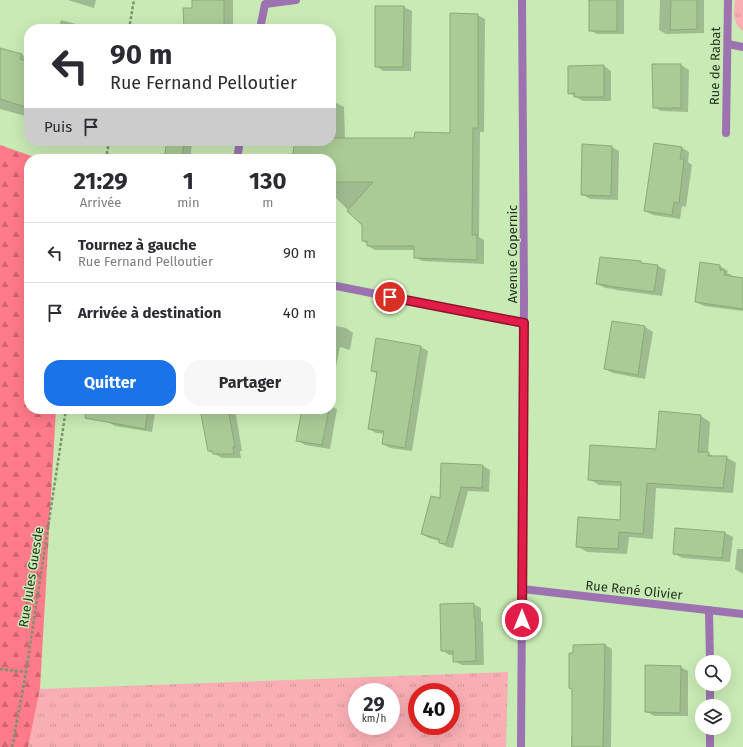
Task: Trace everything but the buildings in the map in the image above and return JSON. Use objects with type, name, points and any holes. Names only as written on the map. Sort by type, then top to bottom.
[{"type":"street","points":[[261,24],[265,4],[296,0]]},
{"type":"street","name":"Avenue Copernic","points":[[521,747],[524,323],[522,0]]},
{"type":"street","name":"Rue de Rabat","points":[[726,133],[728,0]]},
{"type":"street","points":[[728,44],[743,47]]},
{"type":"street","points":[[336,286],[524,323]]},
{"type":"street","name":"Rue René Olivier","points":[[522,589],[743,614]]},
{"type":"street","points":[[709,610],[710,655]]},
{"type":"street","points":[[710,735],[710,747]]},
{"type":"path","points":[[130,24],[134,0]]},
{"type":"path","name":"Rue Jules Guesde","points":[[12,747],[26,672],[65,414]]},
{"type":"path","points":[[0,669],[26,672]]},
{"type":"green space","points":[[735,0],[743,0],[743,31],[739,28],[735,21]]},
{"type":"green space","points":[[0,145],[26,154],[24,154],[24,414],[56,414],[40,689],[28,747],[0,747]]},
{"type":"green space","points":[[508,672],[506,747],[28,747],[40,689]]},
{"type":"route","points":[[390,297],[524,323],[522,620]]}]
